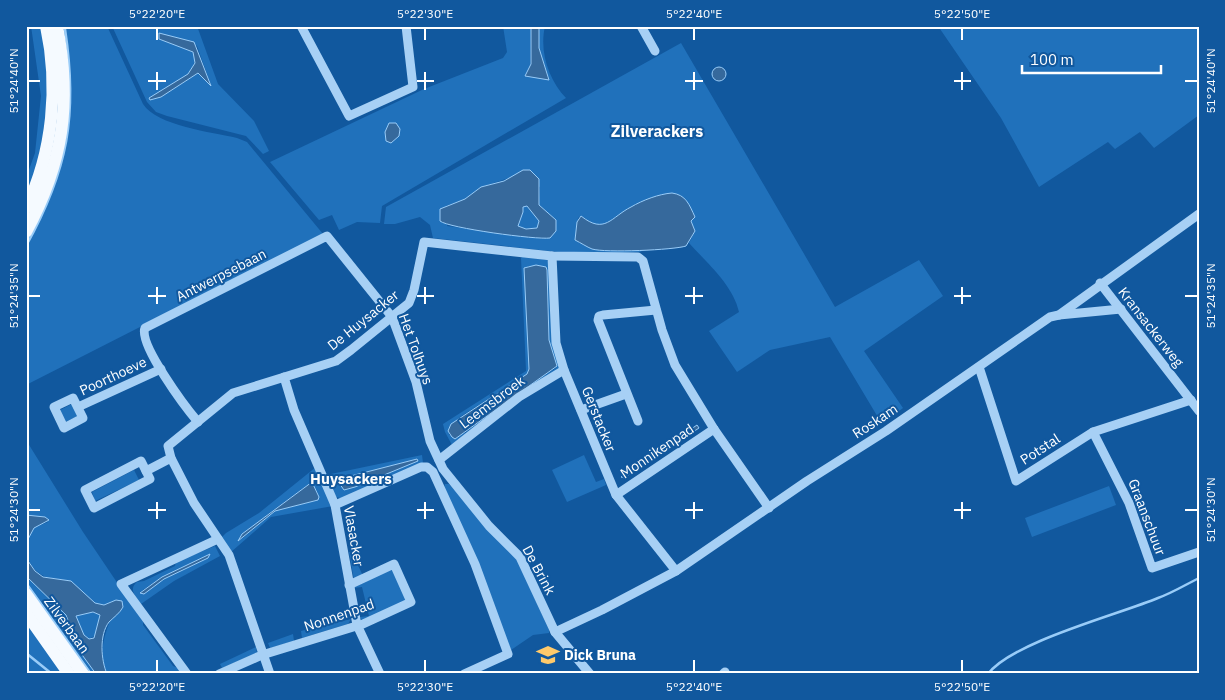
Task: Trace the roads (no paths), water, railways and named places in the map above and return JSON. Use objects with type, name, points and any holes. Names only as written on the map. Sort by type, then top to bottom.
[{"type":"main road","points":[[26,208],[44,158],[52,112],[52,60],[46,26]]},
{"type":"main road","points":[[26,232],[51,179],[63,129],[66,92],[63,58],[57,26]]},
{"type":"main road","name":"Zilverbaan","points":[[26,594],[83,674]]},
{"type":"main road","name":"Zilverbaan","points":[[26,613],[69,674]]},
{"type":"street","points":[[301,26],[349,116],[413,87],[406,26]]},
{"type":"street","points":[[642,26],[655,51]]},
{"type":"street","name":"Roskam","points":[[555,632],[602,610],[676,571],[1050,317],[1058,315],[1100,283],[1199,214]]},
{"type":"street","name":"Het Tolhuys","points":[[327,236],[392,317],[416,382],[426,428],[439,460]]},
{"type":"street","name":"Antwerpsebaan","points":[[198,422],[173,391],[144,338],[145,328],[327,236]]},
{"type":"street","name":"De Huysacker","points":[[171,458],[168,446],[233,393],[336,361],[409,303],[414,290],[424,242],[552,256],[638,257],[644,264],[656,310],[675,365],[714,429],[769,508]]},
{"type":"street","name":"Gerstacker","points":[[552,256],[556,343],[564,370],[616,496],[676,571]]},
{"type":"street","name":"Kransackerweg","points":[[1100,283],[1199,411]]},
{"type":"street","points":[[1058,315],[1121,309]]},
{"type":"street","points":[[638,421],[598,320],[603,315],[656,310]]},
{"type":"street","name":"Potstal","points":[[979,366],[1016,481],[1093,432],[1191,400]]},
{"type":"street","name":"Poorthoeve","points":[[78,408],[161,368]]},
{"type":"street","name":"Leemsbroek","points":[[439,460],[518,397],[564,370]]},
{"type":"street","name":"Vlasacker","points":[[284,378],[294,410],[335,505],[357,624],[380,674]]},
{"type":"street","points":[[580,410],[626,394]]},
{"type":"street","name":"Monnikenpad","points":[[616,496],[714,429]]},
{"type":"street","name":"Graanschuur","points":[[1093,432],[1129,503],[1152,568],[1199,552]]},
{"type":"street","points":[[146,471],[171,458],[194,502],[233,565],[270,674]]},
{"type":"street","name":"De Brink","points":[[439,460],[448,475],[489,526],[520,557],[555,632],[590,674]]},
{"type":"street","points":[[141,461],[146,471],[150,479],[94,508],[85,490],[141,461]]},
{"type":"street","points":[[335,505],[420,467],[429,468],[433,472],[475,564],[508,654],[464,674]]},
{"type":"street","points":[[188,674],[122,584],[218,539]]},
{"type":"street","name":"Nonnenpad","points":[[219,674],[262,655],[357,624],[363,624],[411,602],[394,564],[349,585]]},
{"type":"waterway","points":[[26,246],[52,192],[66,141],[70,88],[65,29]]},
{"type":"waterway","points":[[988,674],[1001,662],[1042,640],[1163,596],[1199,578]]},
{"type":"waterway","points":[[26,583],[91,674]]},
{"type":"waterway","points":[[26,653],[52,674]]},
{"type":"place","name":"Dick Bruna","points":[[548,655]]},
{"type":"district","name":"Zilverackers","points":[[657,131]]},
{"type":"district","name":"Huysackers","points":[[351,479]]}]
